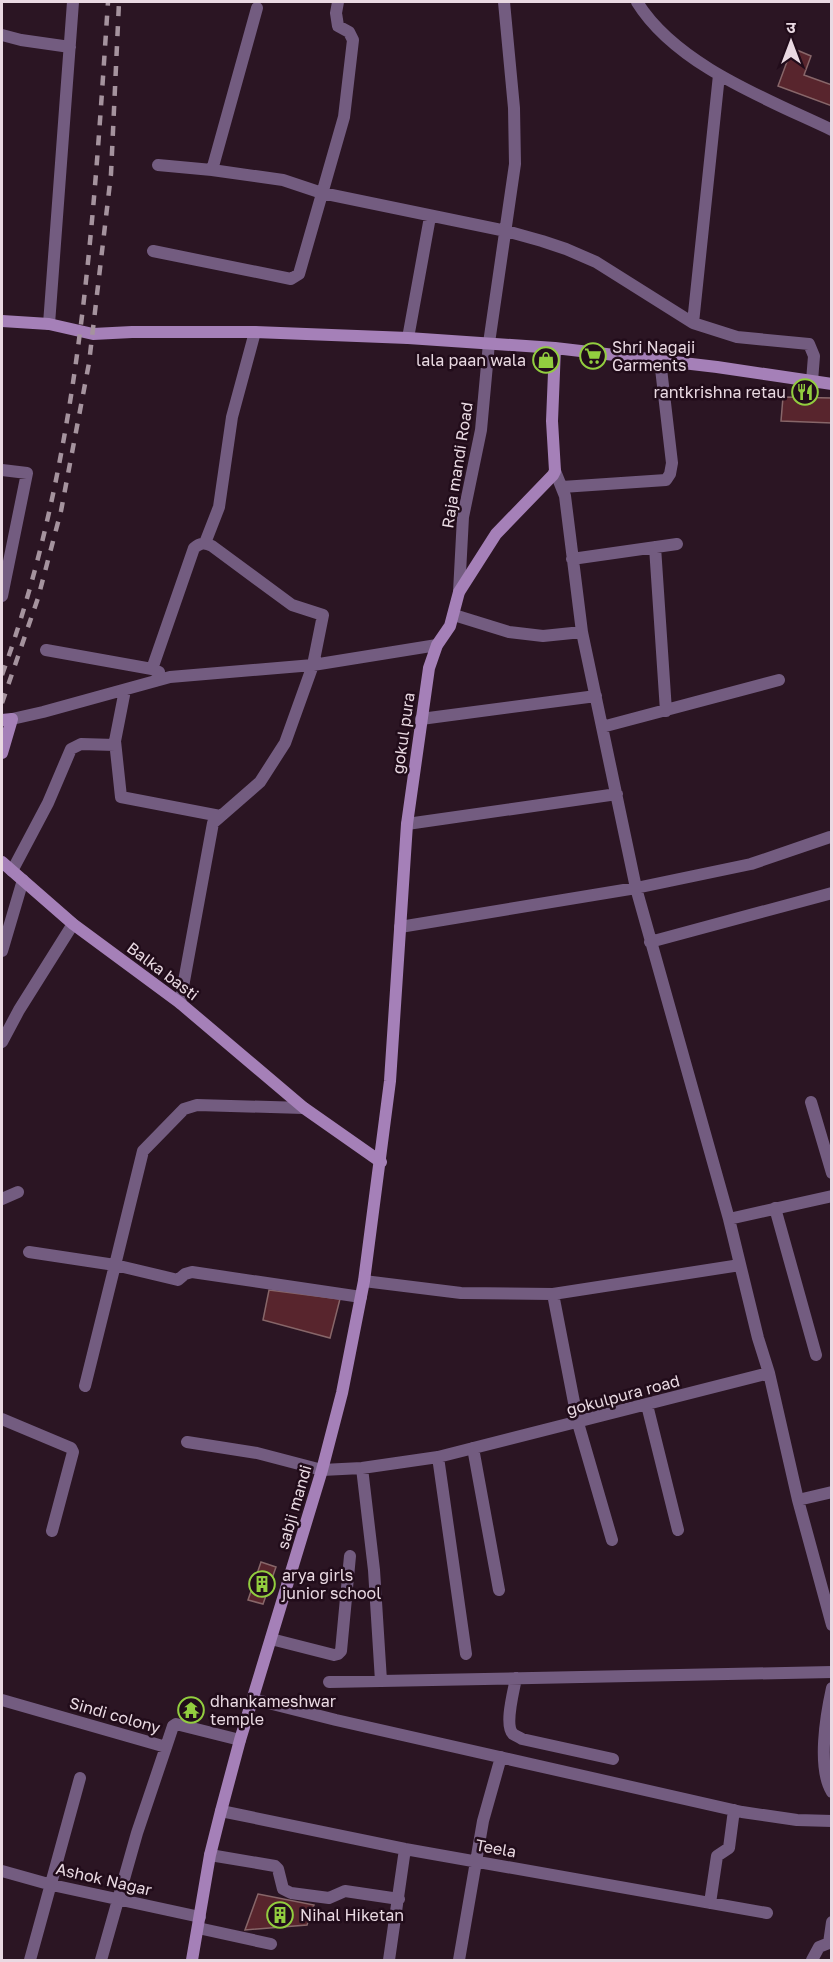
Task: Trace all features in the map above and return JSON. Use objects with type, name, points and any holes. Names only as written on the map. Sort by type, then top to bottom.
[{"type":"street","points":[[49,324],[73,2]]},
{"type":"street","points":[[153,251],[291,279],[299,274],[344,117],[353,40],[352,35],[338,26],[336,14],[338,2]]},
{"type":"street","name":"Raja mandi Road","points":[[459,592],[463,517],[481,430],[489,344],[515,164],[515,137],[504,2]]},
{"type":"street","points":[[637,2],[667,38],[719,75],[831,130]]},
{"type":"street","points":[[212,170],[257,8]]},
{"type":"street","points":[[2,35],[70,47]]},
{"type":"street","points":[[693,323],[719,75]]},
{"type":"street","points":[[158,165],[283,180],[322,193],[506,231],[566,249],[596,262],[693,323],[738,337],[809,344],[814,356],[812,381]]},
{"type":"street","points":[[408,338],[430,217]]},
{"type":"street","points":[[2,321],[49,324],[93,334],[255,332],[408,338],[555,348],[831,384]]},
{"type":"street","points":[[205,543],[219,507],[232,417],[255,332]]},
{"type":"street","points":[[555,348],[552,421],[555,471],[567,508],[582,632],[636,888],[729,1219],[831,1625]]},
{"type":"street","points":[[562,487],[666,480],[672,463],[660,360]]},
{"type":"street","points":[[2,470],[27,473],[2,596]]},
{"type":"street","name":"gokul pura","points":[[381,1162],[390,1081],[407,824],[429,668],[437,645],[454,615],[459,592],[496,534],[555,471]]},
{"type":"street","points":[[153,669],[194,548],[199,544],[205,543],[292,604],[323,615],[313,665],[285,743],[260,782],[220,816],[211,827],[180,1003]]},
{"type":"street","points":[[572,559],[677,544]]},
{"type":"street","points":[[655,547],[666,711]]},
{"type":"street","points":[[454,615],[509,632],[543,636],[582,632]]},
{"type":"street","points":[[2,753],[7,719],[170,677],[313,665],[437,645]]},
{"type":"street","points":[[46,650],[153,669],[170,677]]},
{"type":"street","points":[[602,727],[779,680]]},
{"type":"street","points":[[125,690],[115,745],[121,797],[220,816]]},
{"type":"street","points":[[421,719],[596,696]]},
{"type":"street","points":[[12,871],[48,803],[71,749],[81,744],[115,745]]},
{"type":"street","points":[[407,824],[617,794]]},
{"type":"street","points":[[400,927],[636,888],[752,864],[830,837]]},
{"type":"street","name":"Balka basti","points":[[2,862],[73,924],[180,1003],[304,1108],[381,1162]]},
{"type":"street","points":[[2,951],[23,880]]},
{"type":"street","points":[[650,942],[831,894]]},
{"type":"street","points":[[2,1042],[23,1002],[73,924]]},
{"type":"street","points":[[811,1101],[831,1173]]},
{"type":"street","points":[[85,1386],[142,1151],[184,1109],[197,1105],[304,1108]]},
{"type":"street","name":"sabji mandi","points":[[192,1960],[210,1855],[221,1811],[240,1740],[322,1470],[342,1393],[364,1281],[381,1162]]},
{"type":"street","points":[[2,1199],[18,1192]]},
{"type":"street","points":[[729,1219],[831,1196]]},
{"type":"street","points":[[775,1208],[816,1355]]},
{"type":"street","points":[[30,1252],[115,1265],[178,1280],[192,1272],[361,1297]]},
{"type":"street","points":[[364,1281],[461,1293],[553,1294],[740,1265]]},
{"type":"street","points":[[553,1294],[578,1423],[612,1540]]},
{"type":"street","name":"gokulpura road","points":[[187,1442],[256,1453],[322,1470],[362,1468],[438,1458],[769,1373]]},
{"type":"street","points":[[647,1405],[678,1530]]},
{"type":"street","points":[[2,1419],[71,1449],[73,1452],[52,1531]]},
{"type":"street","points":[[473,1448],[499,1590]]},
{"type":"street","points":[[438,1458],[466,1654]]},
{"type":"street","points":[[362,1468],[374,1570],[381,1681]]},
{"type":"street","points":[[798,1500],[831,1492]]},
{"type":"street","points":[[272,1639],[334,1655],[341,1651],[350,1556]]},
{"type":"street","points":[[329,1682],[831,1672]]},
{"type":"street","points":[[516,1678],[509,1718],[513,1734],[522,1739],[613,1759]]},
{"type":"street","points":[[831,1688],[824,1738],[826,1780],[831,1792]]},
{"type":"street","points":[[254,1699],[336,1720],[734,1810],[797,1820],[831,1821]]},
{"type":"street","name":"Sindi colony","points":[[2,1700],[166,1747],[173,1726],[176,1724],[240,1740]]},
{"type":"street","points":[[101,1960],[137,1833],[166,1747]]},
{"type":"street","points":[[459,1960],[483,1821],[501,1757]]},
{"type":"street","points":[[30,1960],[80,1778]]},
{"type":"street","points":[[710,1903],[717,1856],[729,1848],[734,1810]]},
{"type":"street","name":"Teela","points":[[221,1811],[405,1849],[767,1913]]},
{"type":"street","points":[[389,1960],[405,1849]]},
{"type":"street","points":[[210,1855],[274,1866],[278,1869],[283,1889],[291,1893],[329,1898],[345,1891],[399,1899]]},
{"type":"street","name":"Ashok Nagar","points":[[2,1871],[118,1899],[271,1944]]},
{"type":"street","points":[[812,1960],[819,1947],[828,1943],[831,1922]]},
{"type":"building","points":[[792,48],[811,56],[804,75],[832,85],[832,106],[778,86]]},
{"type":"building","points":[[783,397],[832,398],[832,423],[781,421]]},
{"type":"building","points":[[269,1290],[340,1299],[330,1338],[263,1320]]},
{"type":"building","name":"arya girls junior school","points":[[261,1562],[276,1567],[263,1604],[248,1600]]},
{"type":"building","name":"Nihal Hiketan","points":[[258,1894],[314,1905],[307,1925],[245,1930]]},
{"type":"railway","points":[[2,675],[28,594],[49,511],[66,427],[79,343],[88,258],[108,2]]},
{"type":"railway","points":[[2,703],[38,598],[61,511],[89,363],[111,174],[119,2]]},
{"type":"place","name":"Shri Nagaji Garments","points":[[593,356]]},
{"type":"place","name":"lala paan wala","points":[[546,360]]},
{"type":"place","name":"rantkrishna retau","points":[[805,392]]},
{"type":"place","name":"arya girls junior school","points":[[262,1584]]},
{"type":"place","name":"dhankameshwar temple","points":[[191,1710]]},
{"type":"place","name":"Nihal Hiketan","points":[[280,1915]]}]
